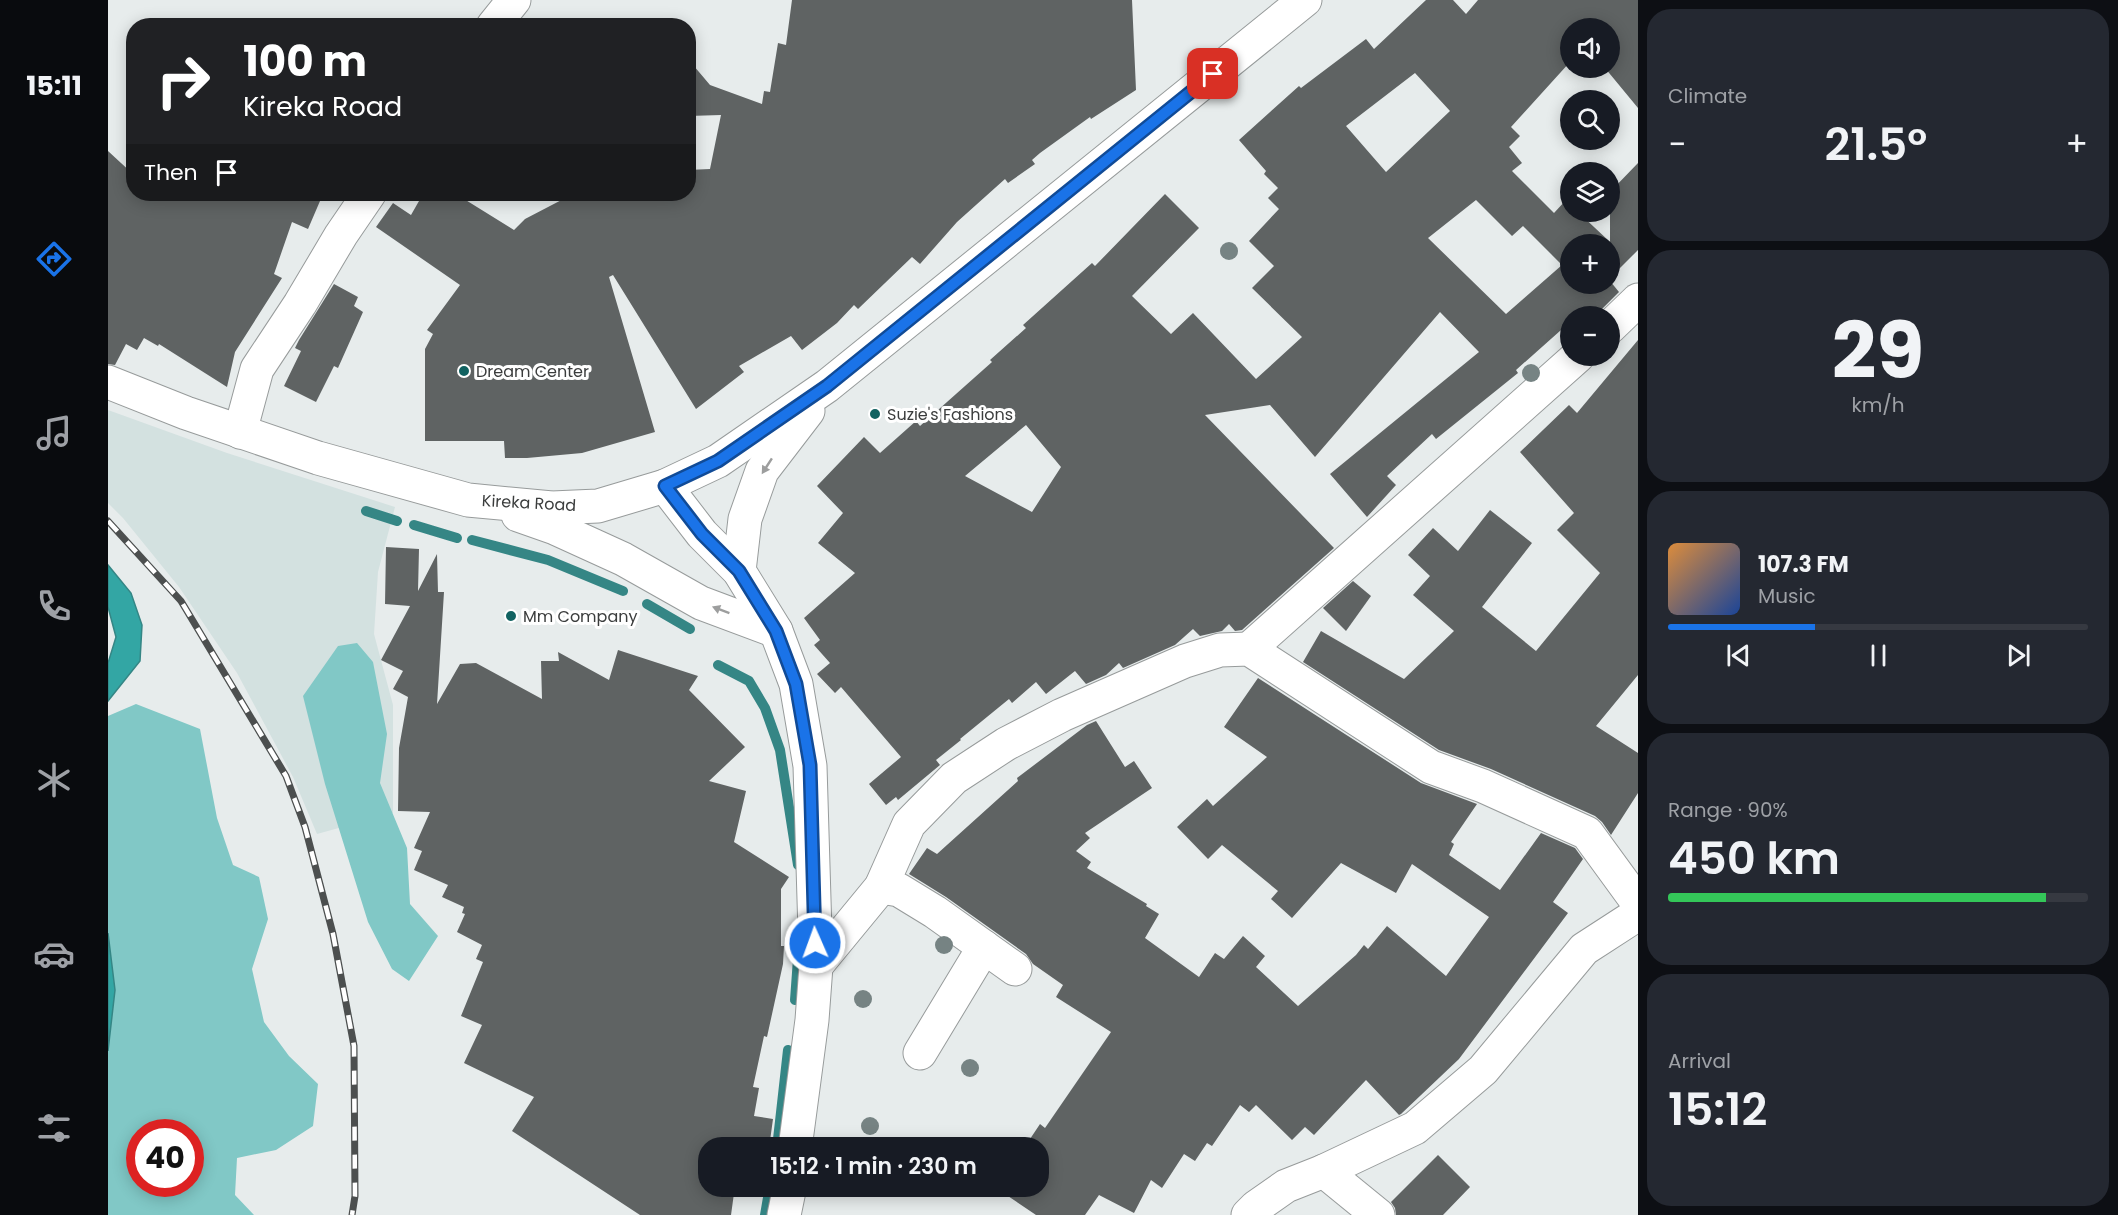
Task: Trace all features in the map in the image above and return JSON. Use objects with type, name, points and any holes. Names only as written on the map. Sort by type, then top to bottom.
[{"type":"street","points":[[499,18],[514,0]]},
{"type":"street","name":"Kireka Road","points":[[108,381],[155,401],[318,458],[468,500],[552,508],[598,506],[665,486],[718,461],[827,386],[1305,0]]},
{"type":"street","points":[[240,432],[257,369],[364,201]]},
{"type":"street","points":[[1249,649],[1567,366]]},
{"type":"street","points":[[739,571],[746,519],[762,471],[827,386]]},
{"type":"street","points":[[665,486],[702,534],[739,571],[776,631],[796,684],[810,765],[816,966],[812,1020],[796,1137]]},
{"type":"street","points":[[468,500],[555,528],[623,559],[701,603],[776,631]]},
{"type":"street","points":[[816,966],[880,887],[909,824],[954,778],[1006,744],[1062,715],[1185,661],[1220,650],[1249,649],[1431,767],[1482,786],[1587,833],[1638,903]]},
{"type":"street","points":[[880,887],[899,890],[935,912],[1015,969]]},
{"type":"street","points":[[1248,1215],[1286,1186],[1324,1171],[1415,1128],[1483,1070],[1584,949],[1638,914]]},
{"type":"street","points":[[920,1053],[984,947]]},
{"type":"street","points":[[1324,1171],[1378,1215]]},
{"type":"street","points":[[784,1215],[788,1197]]},
{"type":"shaded area","points":[[108,410],[227,453],[395,507],[378,572],[374,634],[393,705],[393,813],[317,834],[293,777],[237,673],[179,587],[108,503]]},
{"type":"shaded area","points":[[108,565],[131,593],[142,625],[140,661],[108,701],[108,663],[116,637],[108,607]]},
{"type":"shaded area","points":[[357,643],[373,662],[387,734],[380,783],[407,848],[410,904],[438,936],[409,981],[392,969],[368,922],[325,784],[303,696],[338,646]]},
{"type":"shaded area","points":[[136,704],[200,729],[217,818],[233,865],[259,877],[268,919],[252,969],[264,1022],[289,1056],[318,1084],[313,1126],[276,1150],[237,1158],[235,1195],[254,1215],[108,1215],[108,1051],[115,990],[108,933],[108,716]]},
{"type":"shaded area","points":[[108,933],[115,990],[108,1051]]},
{"type":"building","points":[[792,0],[1132,0],[1136,90],[1091,119],[1090,117],[1040,153],[1032,160],[1035,164],[1008,183],[1005,179],[957,222],[920,264],[912,257],[858,309],[854,305],[837,323],[802,350],[791,336],[739,366],[744,372],[696,409],[613,275],[609,277],[655,432],[582,453],[527,458],[505,458],[504,441],[425,441],[425,349],[433,334],[427,330],[460,285],[376,227],[393,203],[411,215],[419,201],[467,201],[514,230],[525,219],[560,201],[696,201],[696,170],[710,169],[721,115],[696,116],[696,68],[710,85],[762,104],[764,91],[770,92],[778,43],[786,45]]},
{"type":"building","points":[[1426,0],[1453,0],[1466,14],[1478,0],[1638,0],[1638,108],[1613,78],[1620,78],[1620,18],[1560,18],[1560,73],[1511,127],[1520,136],[1509,147],[1522,163],[1512,171],[1554,213],[1560,206],[1560,222],[1589,222],[1601,234],[1560,234],[1560,263],[1523,226],[1512,236],[1476,200],[1428,238],[1506,314],[1560,267],[1560,294],[1617,294],[1605,306],[1560,306],[1560,331],[1516,370],[1518,373],[1436,439],[1432,434],[1387,476],[1396,485],[1367,517],[1330,474],[1479,352],[1440,312],[1315,457],[1270,405],[1205,415],[1334,548],[1242,630],[1235,631],[1229,624],[1222,631],[1200,636],[1193,629],[1175,645],[1123,668],[1119,663],[1106,675],[1086,684],[1075,671],[1046,694],[1036,682],[1012,703],[1009,699],[960,739],[936,760],[940,765],[898,800],[896,797],[886,805],[869,784],[901,757],[841,687],[835,693],[817,674],[830,663],[814,645],[820,640],[804,618],[855,573],[818,543],[843,513],[817,486],[864,437],[880,453],[916,421],[920,426],[992,362],[990,360],[1026,328],[1023,325],[1092,263],[1095,266],[1165,194],[1199,228],[1132,296],[1171,334],[1193,313],[1256,379],[1302,337],[1252,288],[1274,266],[1249,241],[1279,209],[1268,198],[1278,188],[1264,174],[1266,171],[1239,140],[1299,86],[1301,88],[1366,39],[1374,49]],"holes":[[[1415,73],[1450,111],[1386,172],[1346,126]],[[1026,425],[1061,467],[1032,512],[965,476]]]},
{"type":"building","points":[[108,151],[126,168],[126,201],[320,201],[308,229],[292,222],[274,274],[282,278],[235,352],[227,387],[159,344],[158,346],[144,338],[137,350],[126,344],[115,365],[108,364]]},
{"type":"building","points":[[1638,163],[1638,250],[1620,268],[1620,234],[1610,234],[1610,222],[1620,222],[1620,182]]},
{"type":"building","points":[[334,284],[358,297],[354,306],[363,312],[338,368],[334,366],[316,402],[284,386],[301,351],[295,348]]},
{"type":"building","points":[[1638,340],[1638,675],[1596,726],[1638,753],[1638,793],[1611,835],[1595,816],[1491,769],[1439,750],[1303,662],[1321,631],[1404,679],[1454,631],[1413,595],[1430,576],[1408,555],[1433,528],[1458,551],[1490,510],[1532,543],[1482,607],[1536,651],[1600,573],[1557,530],[1574,513],[1520,452],[1569,405],[1577,413],[1616,366],[1620,366],[1620,362]]},
{"type":"building","points":[[386,547],[419,549],[418,591],[437,554],[438,592],[444,592],[437,704],[460,664],[476,663],[542,699],[541,661],[559,661],[558,652],[609,680],[618,650],[698,676],[689,690],[745,747],[709,781],[746,791],[734,842],[789,877],[781,889],[783,964],[753,1087],[759,1088],[754,1116],[773,1119],[771,1137],[698,1137],[698,1197],[733,1197],[731,1215],[640,1215],[512,1131],[534,1097],[464,1063],[482,1025],[461,1016],[483,962],[476,959],[482,945],[457,932],[465,914],[462,913],[464,907],[442,897],[448,885],[414,870],[422,851],[414,848],[430,812],[398,811],[399,748],[408,697],[393,689],[403,671],[381,660],[410,606],[385,604]]},
{"type":"building","points":[[1353,581],[1371,596],[1346,631],[1323,608]]},
{"type":"building","points":[[1258,678],[1421,783],[1477,804],[1451,842],[1454,844],[1449,855],[1500,890],[1541,833],[1575,848],[1583,859],[1553,902],[1568,913],[1459,1059],[1401,1114],[1399,1115],[1366,1080],[1314,1135],[1305,1127],[1292,1140],[1256,1105],[1249,1112],[1240,1105],[1212,1146],[1207,1143],[1195,1161],[1184,1154],[1162,1188],[1151,1180],[1134,1213],[1099,1195],[1085,1215],[1036,1215],[1009,1197],[1049,1197],[1049,1137],[1031,1137],[1040,1124],[1045,1128],[1111,1032],[1056,997],[1063,985],[1033,964],[1026,954],[946,897],[909,874],[927,848],[937,854],[1018,781],[1017,778],[1087,725],[1096,721],[1125,767],[1134,761],[1152,788],[1085,833],[1090,838],[1076,851],[1091,862],[1087,868],[1147,904],[1146,906],[1159,914],[1145,938],[1199,977],[1215,953],[1224,959],[1243,936],[1265,956],[1256,967],[1298,1006],[1356,955],[1364,945],[1368,949],[1387,926],[1446,976],[1489,917],[1412,864],[1396,893],[1341,863],[1292,918],[1271,899],[1278,891],[1222,845],[1208,859],[1177,827],[1207,799],[1213,806],[1267,757],[1224,727]]},
{"type":"building","points":[[1438,1155],[1470,1187],[1443,1215],[1396,1215],[1391,1202]]},
{"type":"waterway","points":[[366,511],[397,521]]},
{"type":"waterway","points":[[414,525],[457,538]]},
{"type":"waterway","points":[[472,540],[548,560],[623,591]]},
{"type":"waterway","points":[[647,604],[690,629]]},
{"type":"waterway","points":[[718,665],[749,681],[765,708],[780,750],[798,865]]},
{"type":"waterway","points":[[795,1000],[800,931]]},
{"type":"waterway","points":[[778,1137],[788,1050]]},
{"type":"waterway","points":[[765,1215],[768,1197]]},
{"type":"railway","points":[[108,521],[181,601],[286,776],[305,827],[333,934],[354,1046],[355,1196],[352,1215]]},
{"type":"place","name":"Dream Center","points":[[464,371]]},
{"type":"place","name":"Suzie's Fashions","points":[[875,414]]},
{"type":"place","name":"Mm Company","points":[[511,616]]},
{"type":"route","points":[[815,943],[810,765],[796,684],[776,631],[739,571],[702,534],[678,506],[665,486],[718,461],[827,386],[1213,74]]}]
